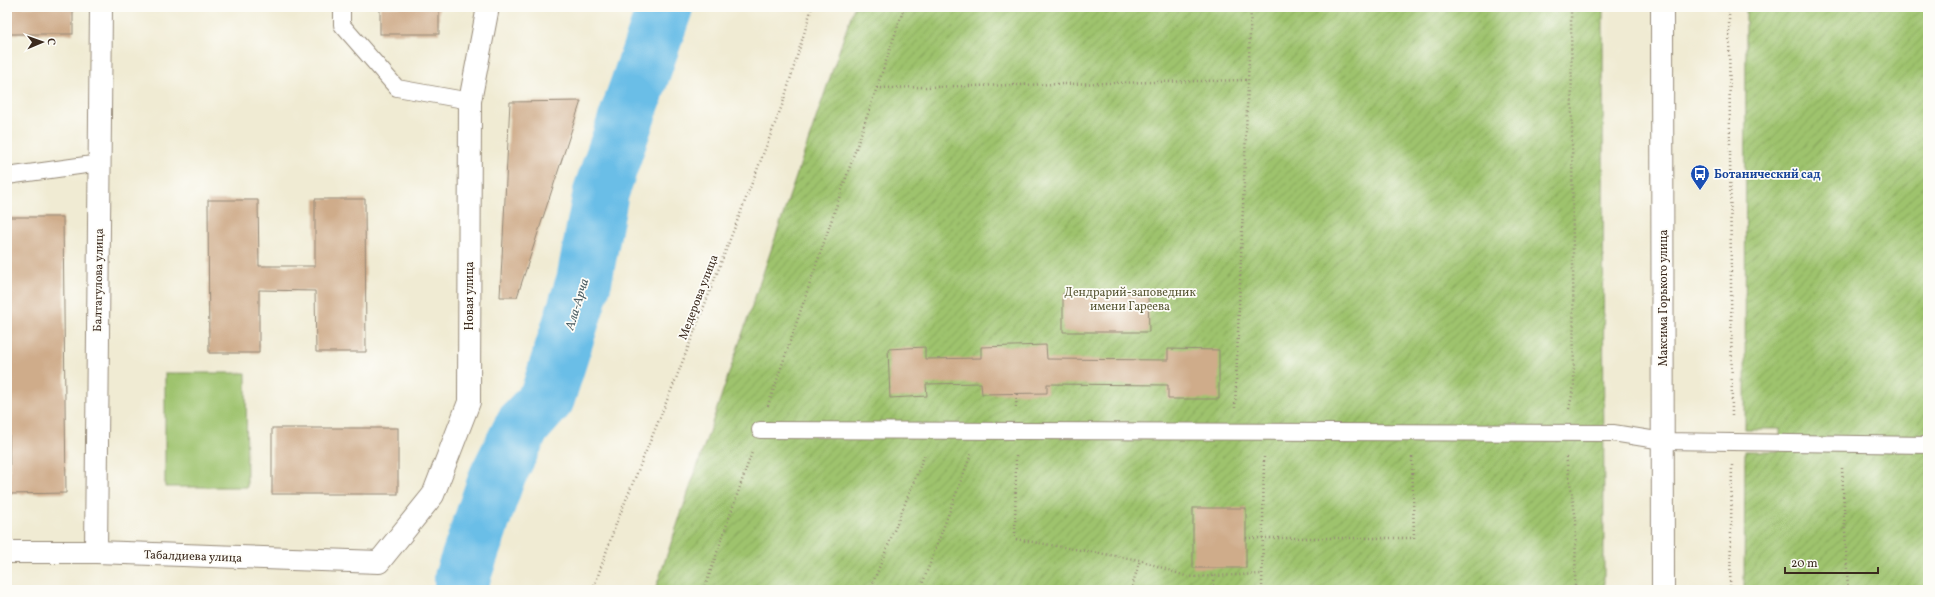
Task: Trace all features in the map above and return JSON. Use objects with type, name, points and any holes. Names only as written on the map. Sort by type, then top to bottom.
[{"type":"street","name":"Балтагулова улица","points":[[96,552],[102,7]]},
{"type":"street","name":"Новая улица","points":[[379,562],[433,495],[468,402],[470,101],[488,7]]},
{"type":"street","name":"Максима Горького улица","points":[[1662,7],[1663,590]]},
{"type":"street","name":"Табалдиева улица","points":[[7,552],[96,552],[379,562]]},
{"type":"lane","points":[[342,7],[342,25],[397,88],[470,101]]},
{"type":"lane","points":[[7,176],[100,164]]},
{"type":"lane","points":[[760,430],[1016,429],[1613,433],[1663,441],[1928,445]]},
{"type":"path","name":"Медерова улица","points":[[593,590],[616,524],[677,376],[783,103],[812,7]]},
{"type":"path","points":[[704,590],[903,11],[908,7]]},
{"type":"path","points":[[1234,431],[1251,7]]},
{"type":"path","points":[[1572,7],[1574,386],[1563,433],[1576,520],[1575,590]]},
{"type":"path","points":[[1729,7],[1732,442],[1730,590]]},
{"type":"path","points":[[877,88],[1248,80]]},
{"type":"path","points":[[1017,393],[1016,539],[1140,560],[1188,577],[1263,574]]},
{"type":"path","points":[[920,590],[981,429]]},
{"type":"path","points":[[870,590],[935,430]]},
{"type":"path","points":[[1262,590],[1264,431]]},
{"type":"path","points":[[1246,538],[1414,538],[1412,432]]},
{"type":"path","points":[[1841,443],[1848,590]]},
{"type":"path","points":[[1131,590],[1140,560]]},
{"type":"path","points":[[1213,576],[1213,590]]},
{"type":"green space","name":"Дендрарий-заповедник имени Гареева","points":[[854,7],[1603,7],[1604,590],[655,590]]},
{"type":"green space","points":[[1746,7],[1928,7],[1928,590],[1744,590],[1745,451],[1780,451],[1780,429],[1745,429]]},
{"type":"green space","points":[[165,373],[246,373],[247,487],[165,487]]},
{"type":"building","points":[[7,7],[73,7],[73,34],[7,34]]},
{"type":"building","points":[[380,7],[439,7],[439,34],[380,34]]},
{"type":"building","points":[[581,101],[517,297],[500,297],[510,102]]},
{"type":"building","points":[[315,199],[365,199],[366,352],[316,352],[315,291],[259,290],[259,353],[209,353],[208,200],[258,200],[259,266],[315,266]]},
{"type":"building","points":[[7,217],[63,217],[66,493],[10,494]]},
{"type":"building","points":[[1063,293],[1148,293],[1149,332],[1063,332]]},
{"type":"building","points":[[1046,345],[1047,359],[1168,360],[1168,349],[1219,350],[1219,399],[1168,399],[1168,385],[1047,384],[1047,393],[982,394],[981,383],[926,384],[927,396],[890,398],[888,349],[925,347],[925,359],[981,358],[981,347]]},
{"type":"building","points":[[272,428],[398,428],[398,494],[272,494]]},
{"type":"building","points":[[1193,508],[1246,508],[1246,568],[1193,568]]},
{"type":"waterway","name":"Ала-Арча","points":[[462,590],[462,578],[497,477],[523,425],[547,398],[584,281],[601,192],[665,7]]},
{"type":"place","name":"Ботанический сад","points":[[1700,191]]}]
